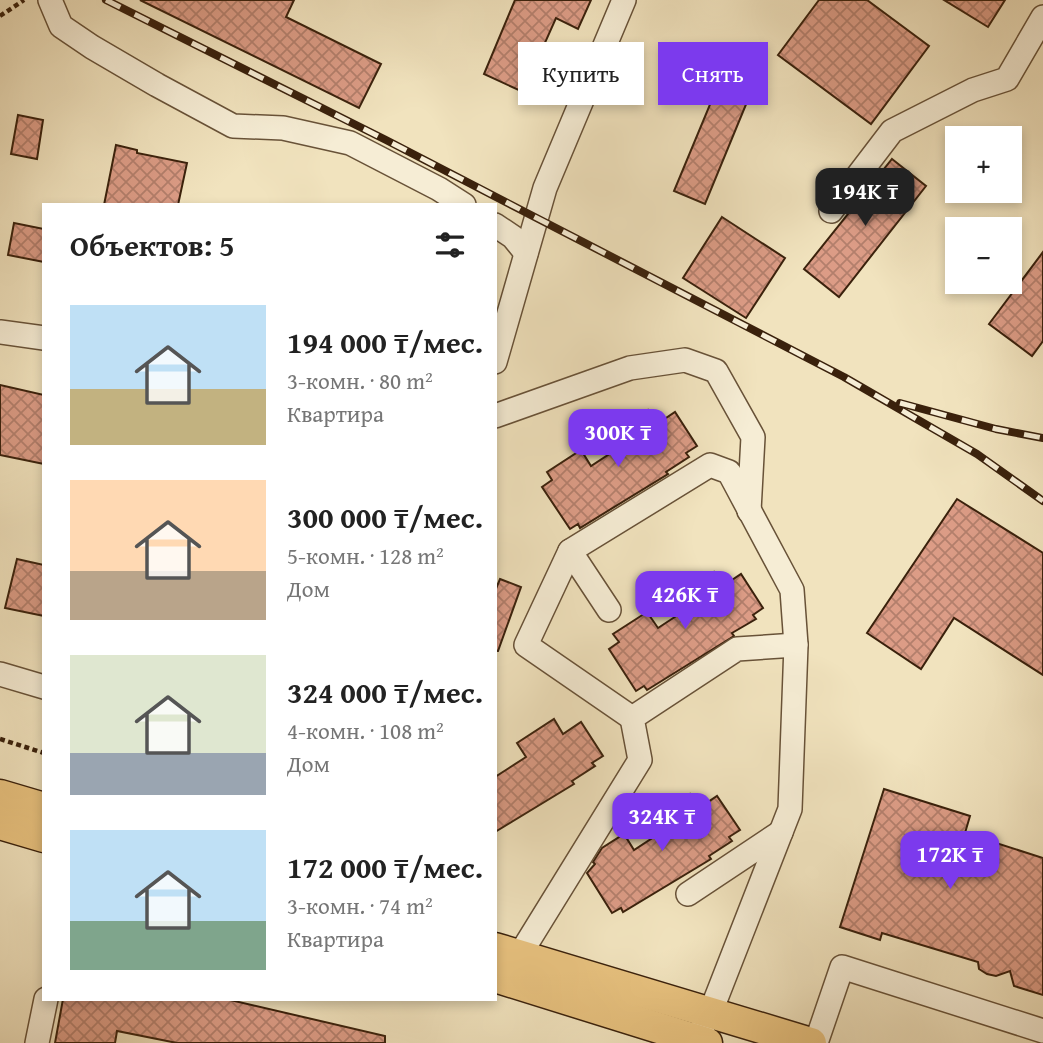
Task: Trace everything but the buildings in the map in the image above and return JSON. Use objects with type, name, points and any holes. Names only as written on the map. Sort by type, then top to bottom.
[{"type":"main road","points":[[0,794],[42,807]]},
{"type":"main road","points":[[0,824],[42,836]]},
{"type":"main road","points":[[507,952],[704,1032]]},
{"type":"main road","points":[[497,977],[704,1032],[813,1043]]},
{"type":"street","points":[[50,0],[61,26],[157,85],[233,126],[283,128],[350,143],[461,203]]},
{"type":"street","points":[[497,355],[545,187],[624,0]]},
{"type":"street","points":[[831,211],[892,131],[973,90],[1007,79],[1043,17]]},
{"type":"street","points":[[497,226],[513,237],[526,253]]},
{"type":"street","points":[[0,332],[42,338]]},
{"type":"street","points":[[497,415],[630,368],[685,360],[716,371],[753,437],[750,511]]},
{"type":"street","points":[[507,952],[640,760],[632,718],[526,645],[570,551],[709,465],[729,472],[792,590],[796,645],[790,809],[704,1032]]},
{"type":"street","points":[[570,551],[609,610]]},
{"type":"street","points":[[632,718],[737,649],[796,645]]},
{"type":"street","points":[[0,674],[42,686]]},
{"type":"street","points":[[688,894],[781,832]]},
{"type":"street","points":[[813,1043],[842,967],[1043,1031]]},
{"type":"street","points":[[37,1043],[46,1001]]},
{"type":"path","points":[[0,16],[24,0]]},
{"type":"path","points":[[0,739],[42,752]]},
{"type":"railway","points":[[106,0],[386,140],[844,377],[977,454],[1043,501]]},
{"type":"railway","points":[[900,403],[996,429],[1043,438]]}]
